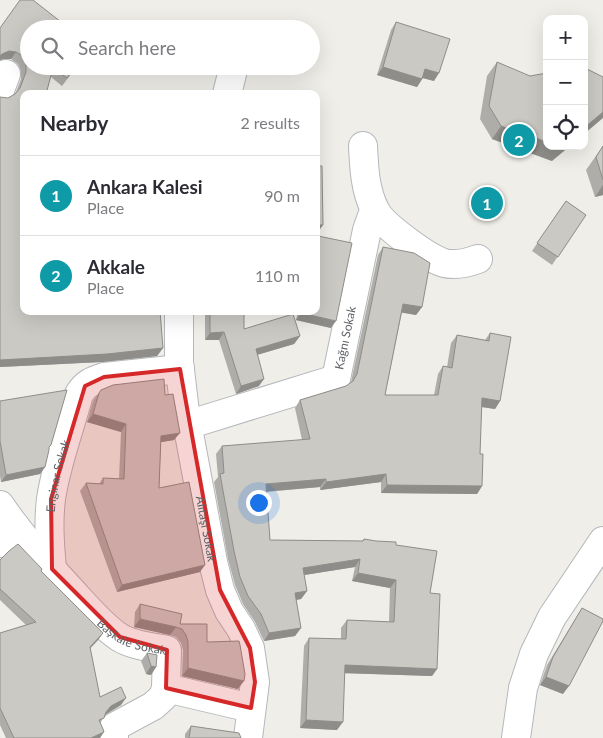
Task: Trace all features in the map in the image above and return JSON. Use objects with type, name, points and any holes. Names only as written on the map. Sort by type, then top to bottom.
[{"type":"street","points":[[228,90],[232,75]]},
{"type":"street","points":[[363,146],[364,171],[368,194],[376,212],[389,226],[431,257],[444,262],[466,264],[478,259]]},
{"type":"street","name":"Kağnı Sokak","points":[[187,425],[336,379],[367,230],[372,216],[376,212]]},
{"type":"street","name":"Alitaşı Sokak","points":[[179,315],[180,369],[187,425],[220,590],[229,611],[241,629],[250,648],[255,682],[248,738]]},
{"type":"street","name":"Enginar Sokak","points":[[52,569],[50,519],[52,499],[56,476],[79,394],[85,386],[104,377],[180,369]]},
{"type":"street","name":"Başkale Sokak","points":[[5,525],[52,569],[106,627],[132,643],[167,650],[166,688]]},
{"type":"street","points":[[516,738],[523,688],[534,654],[552,617],[603,541]]},
{"type":"street","points":[[114,738],[114,727],[153,706],[163,697],[166,688],[251,708]]},
{"type":"highlighted area","points":[[180,369],[220,590],[250,648],[255,682],[251,708],[166,688],[167,650],[120,637],[52,569],[51,499],[85,386],[104,377]]},
{"type":"building","points":[[20,0],[33,0],[59,20],[20,20],[20,54],[9,51],[0,56],[0,28]]},
{"type":"building","points":[[396,22],[450,39],[439,73],[425,69],[422,79],[383,67]]},
{"type":"building","points":[[497,62],[530,76],[543,74],[543,141],[501,126],[489,106]]},
{"type":"building","points":[[588,70],[603,77],[603,112],[588,125]]},
{"type":"building","points":[[25,75],[51,75],[47,90],[20,90],[20,315],[160,315],[163,348],[107,354],[0,360],[0,97],[8,98],[20,88]]},
{"type":"building","points":[[603,146],[603,180],[596,157]]},
{"type":"building","points":[[320,166],[322,166],[323,225],[320,225]]},
{"type":"building","points":[[566,201],[586,215],[558,257],[537,243]]},
{"type":"building","points":[[320,236],[352,243],[336,321],[310,315],[320,315]]},
{"type":"building","points":[[383,247],[414,253],[430,263],[422,307],[403,304],[385,395],[438,395],[443,366],[452,368],[457,335],[489,341],[490,333],[511,337],[500,401],[482,398],[480,454],[483,454],[482,486],[387,485],[386,474],[326,482],[326,479],[266,484],[270,540],[363,541],[364,539],[396,542],[396,545],[437,551],[430,593],[440,594],[437,669],[345,665],[343,722],[306,720],[309,638],[346,639],[347,620],[394,622],[396,580],[358,573],[360,559],[303,568],[307,591],[295,593],[301,628],[269,633],[261,614],[248,596],[240,577],[220,474],[224,473],[222,446],[310,439],[300,400],[346,386],[353,381],[357,374]]},
{"type":"building","points":[[210,315],[244,315],[244,329],[293,315],[300,336],[256,349],[264,379],[241,386],[224,332],[210,333]]},
{"type":"building","points":[[164,379],[165,395],[173,394],[180,433],[161,436],[159,488],[189,482],[205,565],[122,585],[86,483],[103,484],[103,478],[124,479],[126,424],[93,414],[101,390],[113,385]]},
{"type":"building","points":[[67,390],[49,447],[45,467],[6,475],[0,441],[0,401]]},
{"type":"building","points":[[18,544],[42,569],[41,571],[103,633],[90,647],[100,697],[121,687],[126,698],[111,706],[104,718],[99,720],[104,732],[91,738],[14,738],[0,708],[0,633],[36,622],[0,589],[0,560]]},
{"type":"building","points":[[140,604],[182,614],[180,624],[207,624],[207,642],[239,641],[245,674],[244,681],[188,668],[188,642],[182,629],[140,619]]},
{"type":"building","points":[[582,608],[603,619],[603,621],[569,686],[546,677],[553,657]]},
{"type":"building","points":[[147,653],[157,655],[156,667],[151,666]]},
{"type":"building","points":[[191,726],[239,733],[241,738],[189,738]]},
{"type":"place","name":"Akkale","points":[[519,140]]},
{"type":"place","name":"Ankara Kalesi","points":[[487,203]]}]
